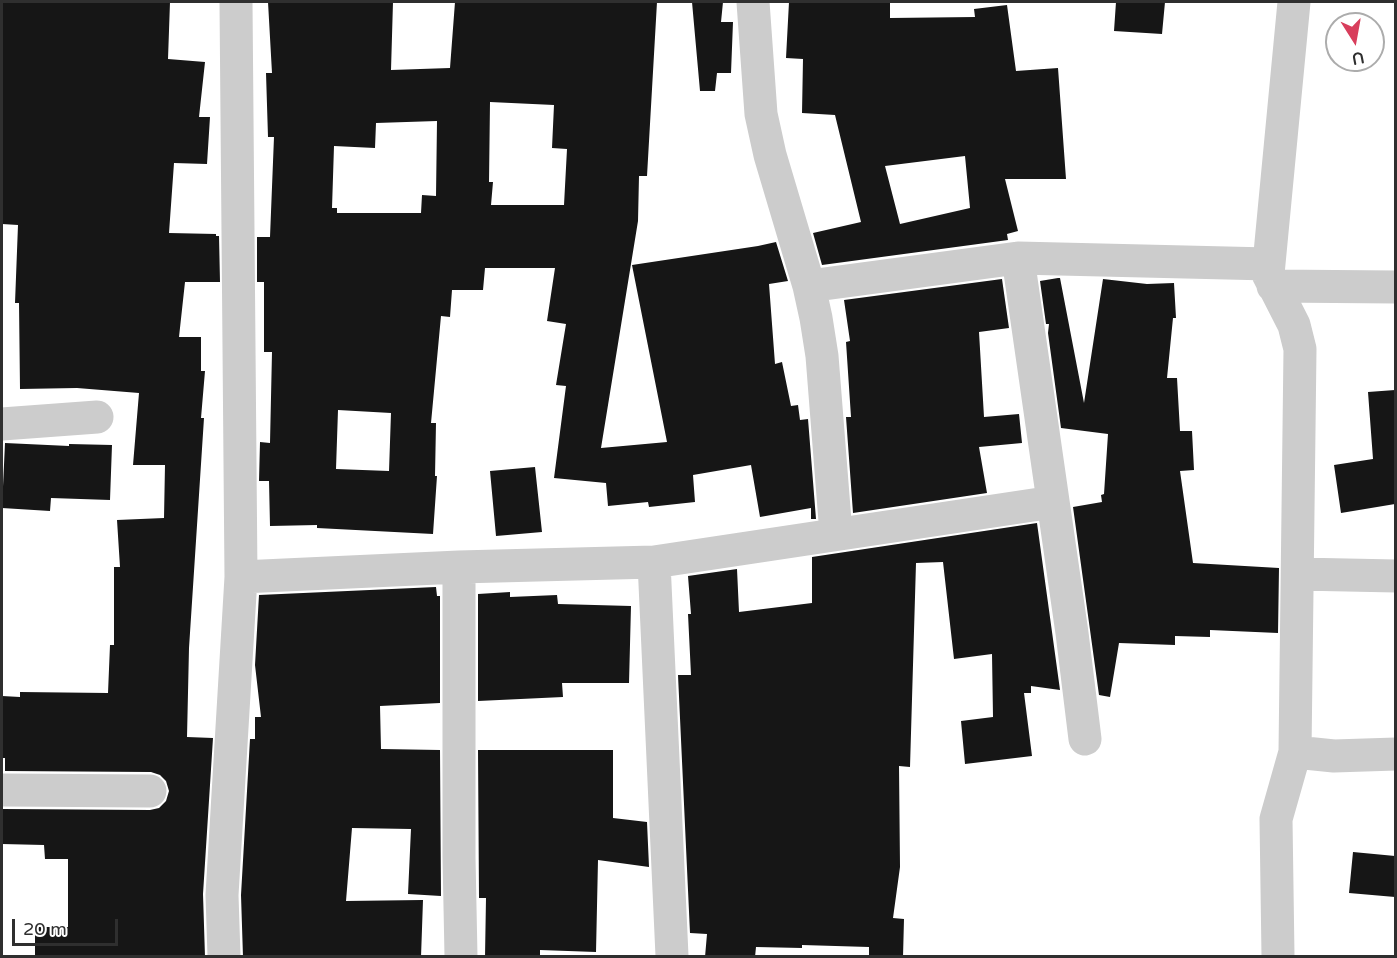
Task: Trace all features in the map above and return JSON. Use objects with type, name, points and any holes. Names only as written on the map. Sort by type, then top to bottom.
[{"type":"street","points":[[224,957],[222,894],[241,577],[236,2]]},
{"type":"street","points":[[753,2],[761,114],[770,155],[808,286],[822,356],[836,534]]},
{"type":"street","points":[[1278,957],[1276,819],[1295,752],[1300,349],[1294,325],[1271,275],[1294,2]]},
{"type":"street","points":[[808,286],[1018,258],[1271,275],[1395,287]]},
{"type":"street","points":[[1018,258],[1085,739]]},
{"type":"street","points":[[2,424],[97,417]]},
{"type":"street","points":[[241,577],[459,567],[654,562],[1053,502]]},
{"type":"street","points":[[654,562],[672,957]]},
{"type":"street","points":[[459,567],[459,857],[462,957]]},
{"type":"street","points":[[1298,574],[1395,576]]},
{"type":"street","points":[[1295,752],[1334,756],[1395,754]]},
{"type":"street","points":[[2,790],[150,791]]},
{"type":"building","points":[[2,2],[170,2],[168,59],[205,62],[199,117],[210,117],[207,164],[174,163],[169,233],[216,234],[219,236],[220,282],[185,282],[179,337],[201,337],[201,371],[205,371],[189,648],[187,737],[213,738],[203,894],[205,957],[35,957],[35,927],[68,927],[68,859],[45,859],[44,845],[2,844],[3,809],[150,810],[159,808],[166,801],[169,791],[166,781],[160,775],[151,772],[5,771],[5,758],[2,758],[2,696],[20,697],[20,692],[108,693],[110,645],[114,645],[114,567],[120,567],[117,520],[164,518],[165,465],[133,465],[139,393],[77,388],[20,389],[19,303],[15,303],[18,225],[2,224]]},
{"type":"building","points":[[268,2],[393,2],[391,70],[450,68],[455,2],[657,2],[647,176],[639,176],[638,221],[601,448],[667,442],[632,265],[776,242],[788,281],[769,284],[775,364],[782,362],[791,406],[798,405],[800,420],[808,419],[816,519],[811,519],[811,508],[760,517],[751,465],[693,475],[695,502],[649,507],[648,502],[608,506],[606,483],[554,478],[566,386],[556,385],[566,324],[547,321],[555,268],[485,268],[483,290],[452,290],[450,317],[441,316],[431,423],[436,423],[435,476],[437,476],[433,534],[317,528],[317,525],[270,526],[269,481],[259,481],[260,442],[270,443],[272,352],[264,352],[264,282],[257,282],[257,237],[270,237],[274,137],[268,137],[266,73],[272,73]],"holes":[[[490,102],[554,105],[552,148],[567,149],[564,205],[491,205],[493,182],[489,182]],[[437,121],[436,196],[422,195],[421,213],[337,213],[337,208],[332,208],[334,146],[375,148],[376,123]],[[338,410],[391,413],[389,471],[336,469]]]},
{"type":"building","points":[[692,2],[723,2],[721,22],[733,22],[731,73],[717,73],[715,91],[700,91]]},
{"type":"building","points":[[789,2],[890,2],[890,18],[975,17],[974,9],[1007,5],[1016,71],[1058,68],[1066,179],[1005,179],[1018,231],[1007,234],[1008,240],[822,265],[813,233],[861,222],[835,115],[802,113],[803,59],[786,58]],"holes":[[[965,156],[970,208],[900,224],[885,166]]]},
{"type":"building","points":[[1116,2],[1165,2],[1162,34],[1114,31]]},
{"type":"building","points":[[1060,278],[1084,403],[1103,279],[1147,284],[1174,283],[1176,318],[1173,318],[1167,378],[1177,378],[1180,431],[1192,431],[1194,470],[1180,471],[1193,563],[1279,568],[1278,633],[1210,630],[1210,637],[1175,636],[1175,645],[1119,643],[1110,697],[1099,695],[1073,507],[1102,502],[1108,434],[1061,428],[1048,333],[1049,324],[1046,324],[1040,281]]},
{"type":"building","points":[[1002,279],[1009,328],[979,332],[984,417],[1019,414],[1022,443],[979,447],[987,493],[853,513],[846,417],[851,417],[846,342],[850,341],[844,300]]},
{"type":"building","points":[[1395,390],[1395,504],[1341,513],[1334,465],[1373,459],[1368,392]]},
{"type":"building","points":[[5,443],[69,446],[69,444],[112,445],[110,500],[51,498],[50,511],[2,508]]},
{"type":"building","points":[[535,467],[542,532],[496,536],[490,471]]},
{"type":"building","points":[[1037,523],[1060,690],[1031,686],[1031,693],[1024,693],[1032,756],[965,764],[961,721],[993,717],[992,654],[954,659],[943,562],[916,563],[910,767],[899,766],[900,867],[893,918],[904,919],[903,957],[869,957],[869,947],[802,945],[802,948],[756,947],[755,957],[705,957],[707,934],[690,933],[678,675],[691,675],[688,614],[691,614],[688,576],[737,569],[739,612],[812,603],[812,557]]},
{"type":"building","points":[[436,587],[437,596],[440,596],[440,703],[380,706],[381,749],[440,750],[441,896],[408,894],[411,829],[352,828],[346,901],[423,900],[421,957],[243,957],[241,895],[250,739],[255,739],[255,717],[261,717],[255,665],[259,595]]},
{"type":"building","points":[[510,592],[510,597],[557,595],[558,604],[631,606],[629,683],[562,683],[563,697],[478,701],[478,594]]},
{"type":"building","points":[[478,750],[613,750],[613,818],[647,822],[649,867],[598,860],[596,952],[540,950],[540,957],[485,957],[486,898],[479,898]]},
{"type":"building","points":[[1353,852],[1395,856],[1395,897],[1349,893]]}]
